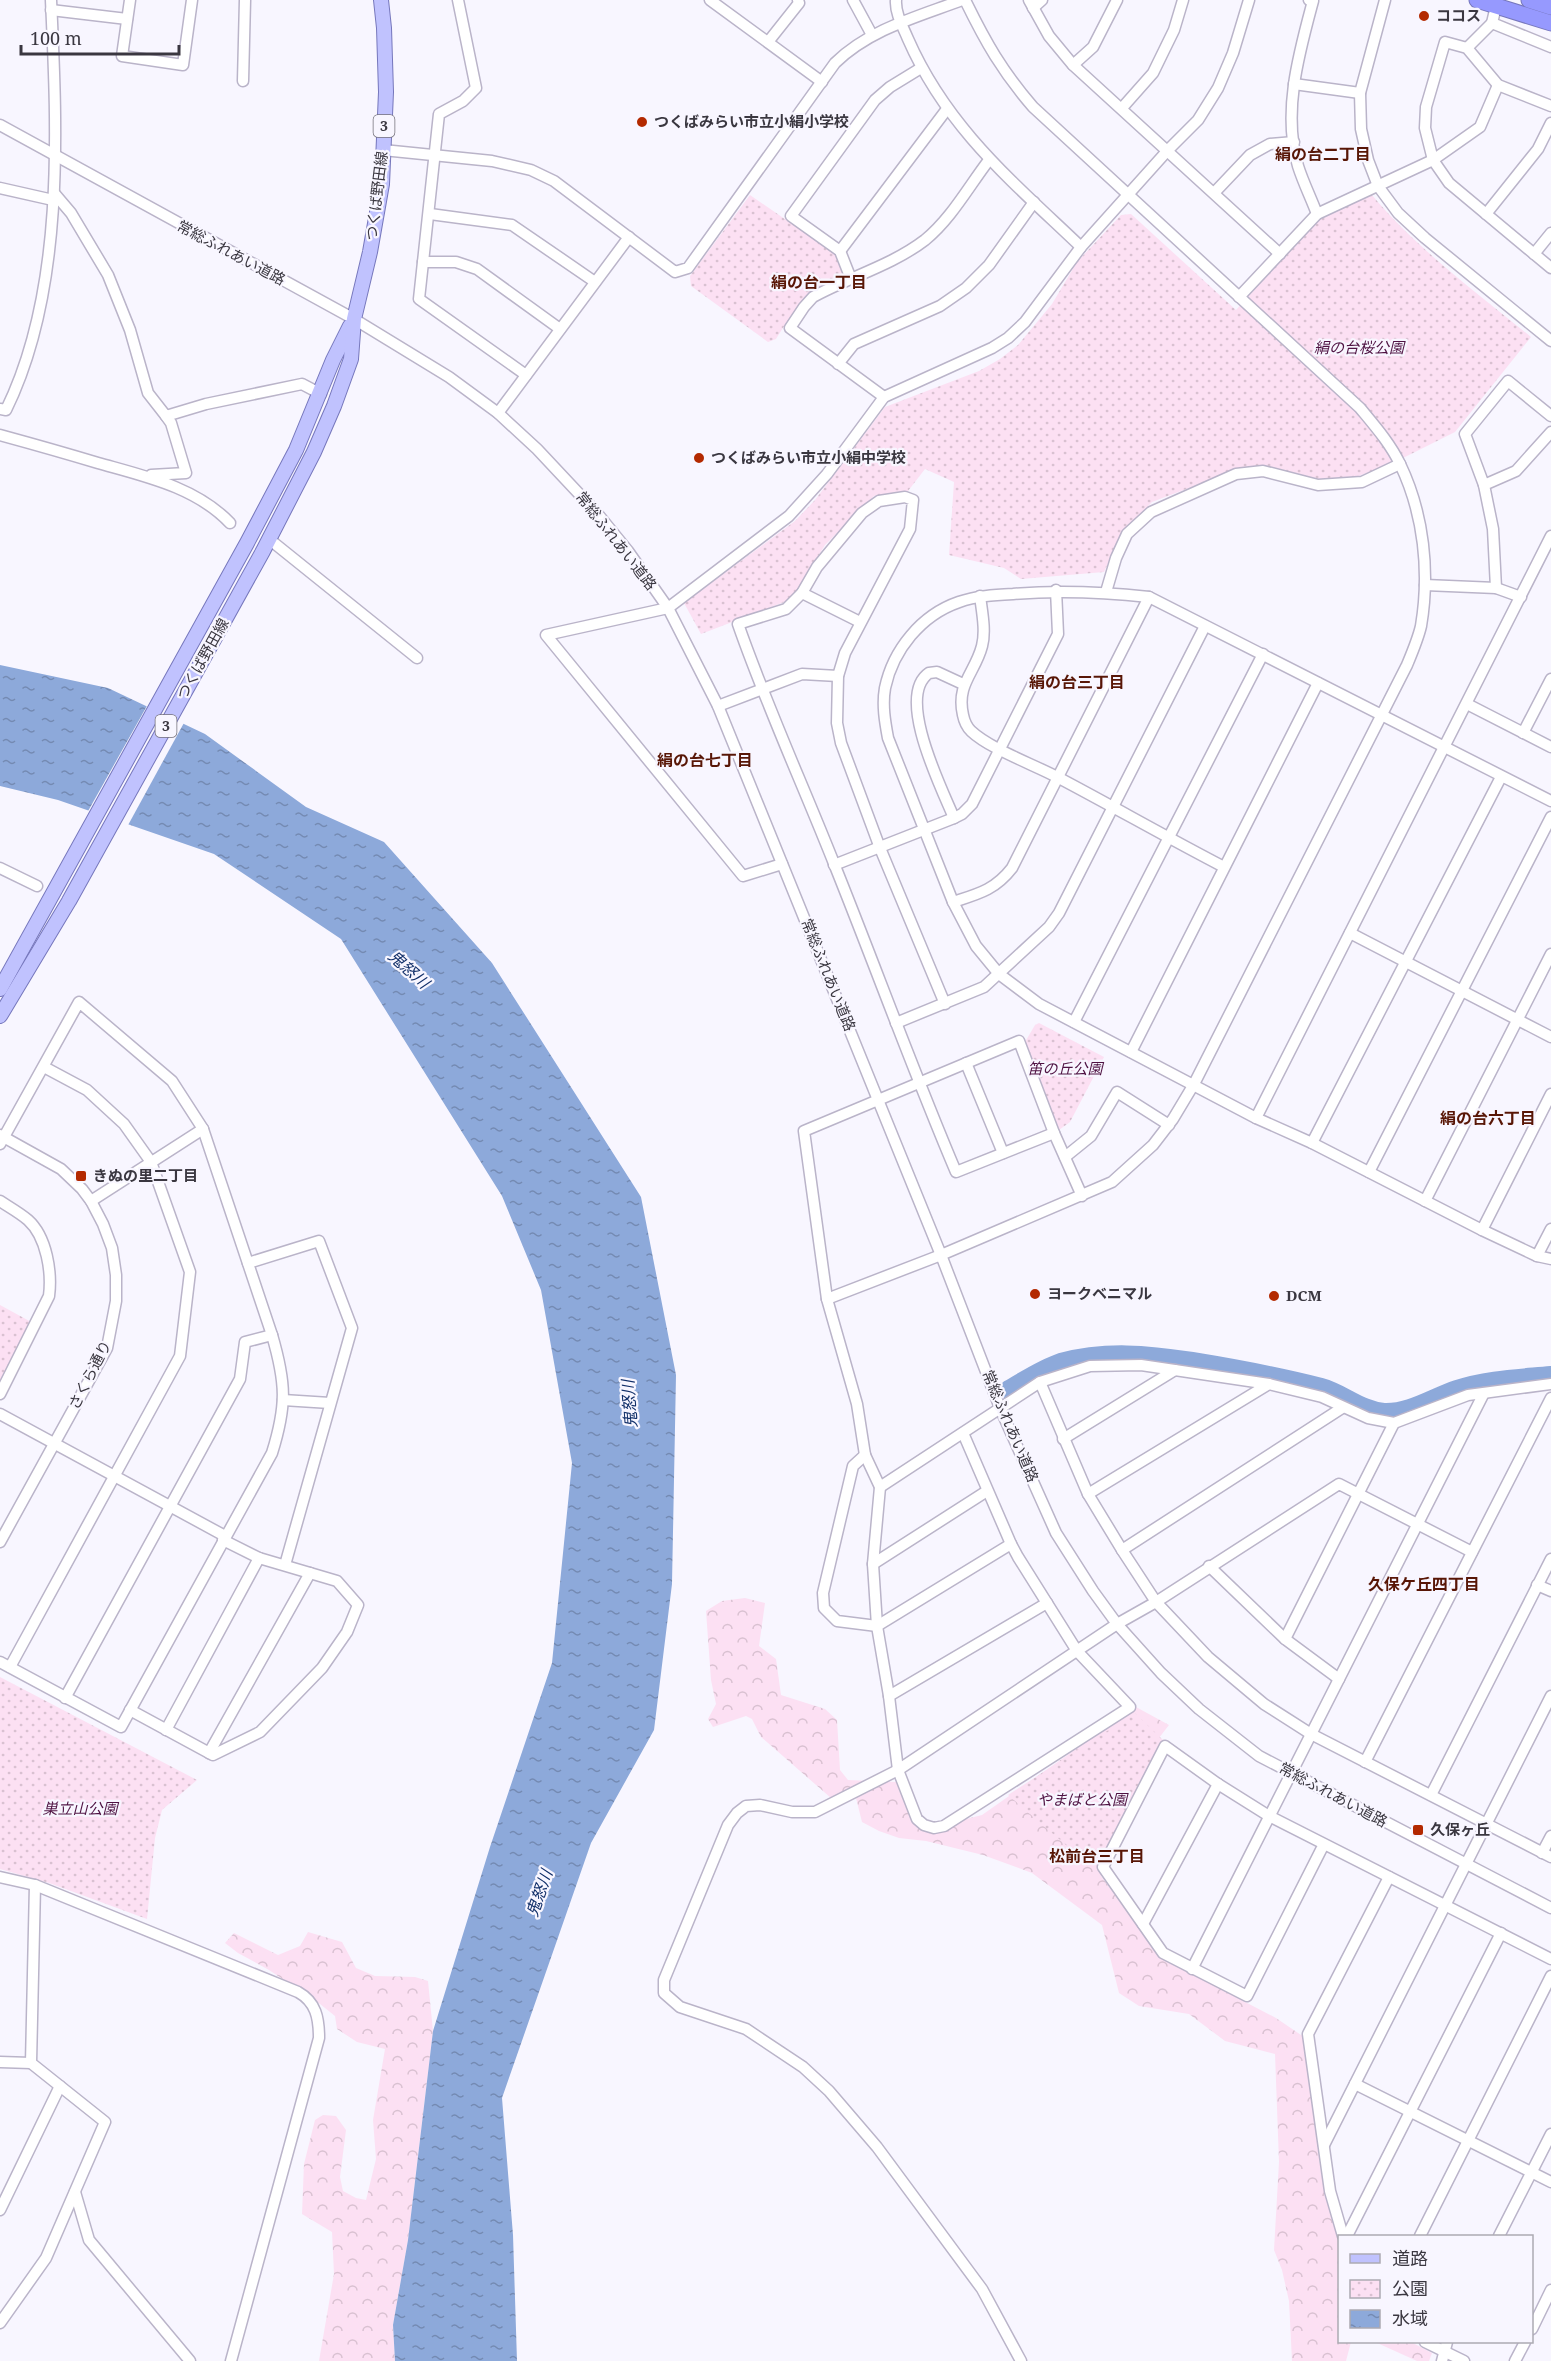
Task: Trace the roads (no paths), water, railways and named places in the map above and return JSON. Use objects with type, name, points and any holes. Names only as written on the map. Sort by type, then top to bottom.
[{"type":"highway","points":[[1477,0],[1551,23]]},
{"type":"highway","points":[[1528,0],[1551,7]]},
{"type":"main road","name":"つくば野田線","points":[[0,1016],[69,901],[266,545],[314,452],[334,406],[351,359],[354,319],[382,184],[386,92],[381,0]]},
{"type":"main road","name":"つくば野田線","points":[[0,989],[248,543],[296,450],[337,351],[354,319]]},
{"type":"street","points":[[51,5],[58,0]]},
{"type":"street","points":[[130,0],[122,56],[183,65],[192,0]]},
{"type":"street","points":[[243,81],[245,0]]},
{"type":"street","points":[[458,0],[476,88],[463,101],[439,114],[430,214],[419,299],[526,375]]},
{"type":"street","points":[[768,42],[799,3],[798,0]]},
{"type":"street","points":[[853,0],[872,35]]},
{"type":"street","points":[[896,0],[901,22],[921,68],[947,109],[989,160],[1082,247]]},
{"type":"street","points":[[383,150],[492,160],[531,170],[554,181],[675,272],[688,268],[835,63],[850,48],[901,22],[963,0],[1006,76],[1033,107],[1360,408],[1382,435],[1400,464],[1415,504],[1424,548],[1425,585],[1420,628],[1407,665],[1382,715],[1194,1084],[1169,1125],[1153,1145],[1112,1182],[941,1255],[827,1299]]},
{"type":"street","points":[[1042,0],[1031,4],[1049,36],[1073,64],[1280,254]]},
{"type":"street","points":[[1073,64],[1094,47],[1117,0]]},
{"type":"street","points":[[1122,108],[1153,73],[1173,30],[1183,0]]},
{"type":"street","points":[[782,864],[743,876],[546,635],[668,609],[789,516],[826,474],[884,397],[992,348],[1008,338],[1025,322],[1082,247],[1168,150],[1198,120],[1218,88],[1233,53],[1249,0]]},
{"type":"street","points":[[1309,0],[1313,1],[1294,84],[1294,142],[1298,165],[1317,214]]},
{"type":"street","points":[[1385,0],[1360,93],[1361,129],[1368,160],[1378,186],[1398,213],[1425,238],[1551,342]]},
{"type":"street","points":[[717,2],[822,82]]},
{"type":"street","points":[[51,5],[127,19]]},
{"type":"street","points":[[0,409],[6,410],[26,365],[44,284],[55,156],[55,68],[51,5]]},
{"type":"street","points":[[1467,48],[1492,23],[1496,6]]},
{"type":"street","points":[[1492,23],[1551,47]]},
{"type":"street","points":[[1551,106],[1498,85],[1467,48],[1445,42],[1426,107],[1425,128],[1433,160],[1449,183],[1551,268]]},
{"type":"street","points":[[851,279],[840,251],[791,216],[875,100],[890,87],[921,68]]},
{"type":"street","points":[[1294,84],[1360,93]]},
{"type":"street","points":[[1239,297],[1317,214],[1433,160],[1480,127],[1498,85]]},
{"type":"street","points":[[840,251],[947,109]]},
{"type":"street","points":[[1486,214],[1538,149],[1551,123]]},
{"type":"street","name":"常総ふれあい道路","points":[[0,126],[354,319],[449,377],[498,413],[537,449],[597,513],[628,550],[668,609],[718,706],[941,1255],[1000,1408],[1056,1533],[1093,1592],[1117,1624],[1161,1673],[1199,1709],[1259,1756],[1551,1908]]},
{"type":"street","points":[[1214,193],[1250,155],[1270,144],[1294,142]]},
{"type":"street","points":[[884,397],[790,328],[813,297],[905,253],[927,238],[946,218],[989,160]]},
{"type":"street","points":[[0,188],[53,196],[72,213],[108,275],[130,330],[148,393],[171,423],[186,473],[142,475]]},
{"type":"street","points":[[838,364],[854,344],[940,306],[966,288],[989,265],[1034,202]]},
{"type":"street","points":[[430,214],[512,225],[595,282]]},
{"type":"street","points":[[1534,254],[1551,233]]},
{"type":"street","points":[[498,413],[629,237]]},
{"type":"street","points":[[423,262],[456,262],[477,269],[560,329]]},
{"type":"street","points":[[1496,588],[1493,529],[1484,485],[1465,434],[1509,381],[1551,416]]},
{"type":"street","points":[[166,416],[206,404],[302,384],[321,394]]},
{"type":"street","points":[[1484,485],[1516,471],[1551,432]]},
{"type":"street","points":[[0,435],[168,483],[195,496],[221,514],[230,524]]},
{"type":"street","points":[[1106,592],[1116,558],[1127,534],[1151,512],[1236,474],[1263,471],[1318,485],[1362,482],[1400,464]]},
{"type":"street","points":[[945,1004],[880,848],[841,743],[837,723],[838,676],[845,653],[910,529],[913,500],[905,496],[879,501],[862,513],[817,567],[802,593],[786,609],[738,624],[760,689],[834,865],[956,1172],[1054,1133]]},
{"type":"street","points":[[1256,1118],[1551,536]]},
{"type":"street","points":[[266,545],[417,658]]},
{"type":"street","points":[[1425,585],[1496,588],[1521,597]]},
{"type":"street","points":[[834,865],[954,818],[972,804],[1058,634],[1056,590]]},
{"type":"street","points":[[1551,801],[1149,597],[1056,590],[980,596],[958,603],[938,612],[920,626],[904,644],[892,664],[885,690],[884,715],[888,738],[953,902],[976,946],[999,974],[1039,1004],[1256,1118],[1312,1143],[1482,1230],[1537,1256],[1551,1259]]},
{"type":"street","points":[[802,593],[860,622]]},
{"type":"street","points":[[980,596],[981,648],[963,684],[961,703],[971,730],[1000,749],[1224,867]]},
{"type":"street","points":[[953,902],[990,889],[1003,880],[1012,868],[1149,597]]},
{"type":"street","points":[[896,1023],[984,987],[1054,920],[1205,626]]},
{"type":"street","points":[[1074,1022],[1263,654]]},
{"type":"street","points":[[954,818],[921,736],[918,702],[921,681],[929,673],[937,672],[963,684]]},
{"type":"street","points":[[718,706],[802,674],[838,676]]},
{"type":"street","points":[[1523,733],[1551,679]]},
{"type":"street","points":[[1131,1052],[1318,683]]},
{"type":"street","points":[[1467,704],[1551,747]]},
{"type":"street","points":[[1312,1143],[1501,777]]},
{"type":"street","points":[[1369,1172],[1551,817]]},
{"type":"street","points":[[0,868],[37,886]]},
{"type":"street","points":[[1350,933],[1551,1037]]},
{"type":"street","points":[[1425,1201],[1551,954]]},
{"type":"street","points":[[1,1139],[79,1002],[172,1081],[203,1129],[282,1369],[281,1423],[272,1453],[121,1727],[5,1665],[115,1476],[180,1356],[190,1272],[151,1162],[124,1124],[87,1090],[44,1067]]},
{"type":"street","points":[[963,1433],[1011,1544],[1077,1651],[1130,1707],[944,1826],[934,1828],[917,1820],[898,1770],[877,1626],[873,1563],[880,1486],[865,1455],[857,1404],[827,1299],[804,1131],[1019,1041],[1054,1133],[1082,1196]]},
{"type":"street","points":[[966,1063],[1003,1153]]},
{"type":"street","points":[[1065,1157],[1091,1136],[1117,1092],[1169,1125]]},
{"type":"street","points":[[1482,1230],[1551,1094]]},
{"type":"street","points":[[91,1201],[203,1129]]},
{"type":"street","name":"さくら通り","points":[[0,1542],[107,1348],[116,1301],[116,1275],[112,1248],[91,1201],[62,1169],[1,1139]]},
{"type":"street","points":[[0,1201],[29,1221],[42,1242],[51,1279],[49,1296],[0,1394]]},
{"type":"street","points":[[1537,1256],[1551,1229]]},
{"type":"street","points":[[248,1263],[319,1241],[352,1328],[285,1565]]},
{"type":"street","points":[[65,1698],[240,1379],[245,1342],[272,1335]]},
{"type":"street","points":[[880,1486],[1040,1382],[1090,1366],[1141,1365],[1269,1384],[1322,1397],[1368,1418],[1394,1423],[1460,1398],[1551,1384]]},
{"type":"street","points":[[1063,1440],[1175,1370]]},
{"type":"street","points":[[1040,1382],[1088,1494],[1122,1550],[1156,1602],[1216,1664],[1264,1704],[1311,1734],[1547,1855],[1551,1836]]},
{"type":"street","points":[[1088,1494],[1269,1384]]},
{"type":"street","points":[[1192,1969],[1484,1393]]},
{"type":"street","points":[[1365,1762],[1551,1398]]},
{"type":"street","points":[[283,1400],[330,1403]]},
{"type":"street","points":[[1122,1550],[1342,1408]]},
{"type":"street","points":[[0,1414],[170,1505],[259,1558],[337,1581],[358,1605],[347,1632],[322,1668],[260,1732],[213,1755],[130,1710]]},
{"type":"street","points":[[1285,1639],[1394,1423]]},
{"type":"street","points":[[865,1455],[853,1466],[822,1593],[824,1608],[837,1621],[877,1626],[1011,1544]]},
{"type":"street","points":[[1020,2361],[982,2289],[877,2147],[829,2091],[803,2067],[746,2029],[680,2007],[670,2001],[663,1990],[664,1980],[726,1829],[737,1813],[746,1806],[760,1805],[792,1812],[815,1812],[898,1770],[1117,1624],[1156,1602],[1339,1484],[1472,1552]]},
{"type":"street","points":[[873,1563],[987,1491]]},
{"type":"street","points":[[166,1730],[259,1558]]},
{"type":"street","points":[[1431,1795],[1551,1559]]},
{"type":"street","points":[[1209,1566],[1285,1639],[1339,1679]]},
{"type":"street","points":[[209,1753],[310,1573]]},
{"type":"street","points":[[1538,1585],[1551,1592]]},
{"type":"street","points":[[889,1696],[1047,1603]]},
{"type":"street","points":[[1324,2145],[1551,1696]]},
{"type":"street","points":[[1324,1844],[1247,1996],[1163,1953],[1103,1867],[1165,1746],[1218,1784],[1269,1816],[1551,1959]]},
{"type":"street","points":[[1143,1924],[1218,1784]]},
{"type":"street","points":[[0,1877],[35,1885],[298,1992],[309,1998],[314,2007],[319,2038],[231,2361]]},
{"type":"street","points":[[1345,2235],[1330,2191],[1308,2034],[1389,1877]]},
{"type":"street","points":[[31,2063],[35,1885]]},
{"type":"street","points":[[1346,2235],[1501,1934]]},
{"type":"street","points":[[1420,2235],[1551,1976]]},
{"type":"street","points":[[0,2062],[31,2063],[105,2122],[46,2258],[0,2323]]},
{"type":"street","points":[[1355,2084],[1551,2182]]},
{"type":"street","points":[[0,2210],[60,2086]]},
{"type":"street","points":[[1500,2235],[1551,2134]]},
{"type":"street","points":[[75,2192],[89,2240],[190,2361]]},
{"type":"street","points":[[1533,2327],[1551,2290]]},
{"type":"street","points":[[1427,2343],[1464,2361]]},
{"type":"street","points":[[1515,2361],[1524,2343]]},
{"type":"water","name":"鬼怒川","points":[[0,665],[108,688],[205,734],[306,807],[384,842],[492,963],[641,1197],[676,1375],[672,1584],[654,1730],[591,1843],[502,2098],[513,2235],[517,2361],[395,2361],[393,2325],[408,2240],[433,2031],[490,1847],[552,1663],[572,1463],[541,1290],[502,1196],[341,939],[214,854],[58,800],[0,786]]},
{"type":"waterway","points":[[1009,1390],[1061,1363],[1094,1357],[1143,1356],[1208,1365],[1305,1384],[1329,1391],[1375,1412],[1394,1413],[1480,1384],[1551,1376]]},
{"type":"place","name":"ココス","points":[[1424,16]]},
{"type":"place","name":"つくばみらい市立小絹小学校","points":[[642,122]]},
{"type":"place","name":"つくばみらい市立小絹中学校","points":[[699,458]]},
{"type":"place","name":"きぬの里二丁目","points":[[81,1176]]},
{"type":"place","name":"ヨークベニマル","points":[[1035,1294]]},
{"type":"place","name":"DCM","points":[[1274,1296]]},
{"type":"place","name":"久保ヶ丘","points":[[1418,1830]]},
{"type":"district","name":"絹の台二丁目","points":[[1323,154]]},
{"type":"district","name":"絹の台一丁目","points":[[819,282]]},
{"type":"district","name":"絹の台三丁目","points":[[1077,682]]},
{"type":"district","name":"絹の台七丁目","points":[[705,760]]},
{"type":"district","name":"絹の台六丁目","points":[[1488,1118]]},
{"type":"district","name":"久保ケ丘四丁目","points":[[1424,1584]]},
{"type":"district","name":"松前台三丁目","points":[[1097,1856]]},
{"type":"park label","name":"絹の台桜公園","points":[[1359,348]]},
{"type":"park label","name":"笛の丘公園","points":[[1065,1069]]},
{"type":"park label","name":"やまばと公園","points":[[1082,1800]]},
{"type":"park label","name":"巣立山公園","points":[[80,1809]]}]
